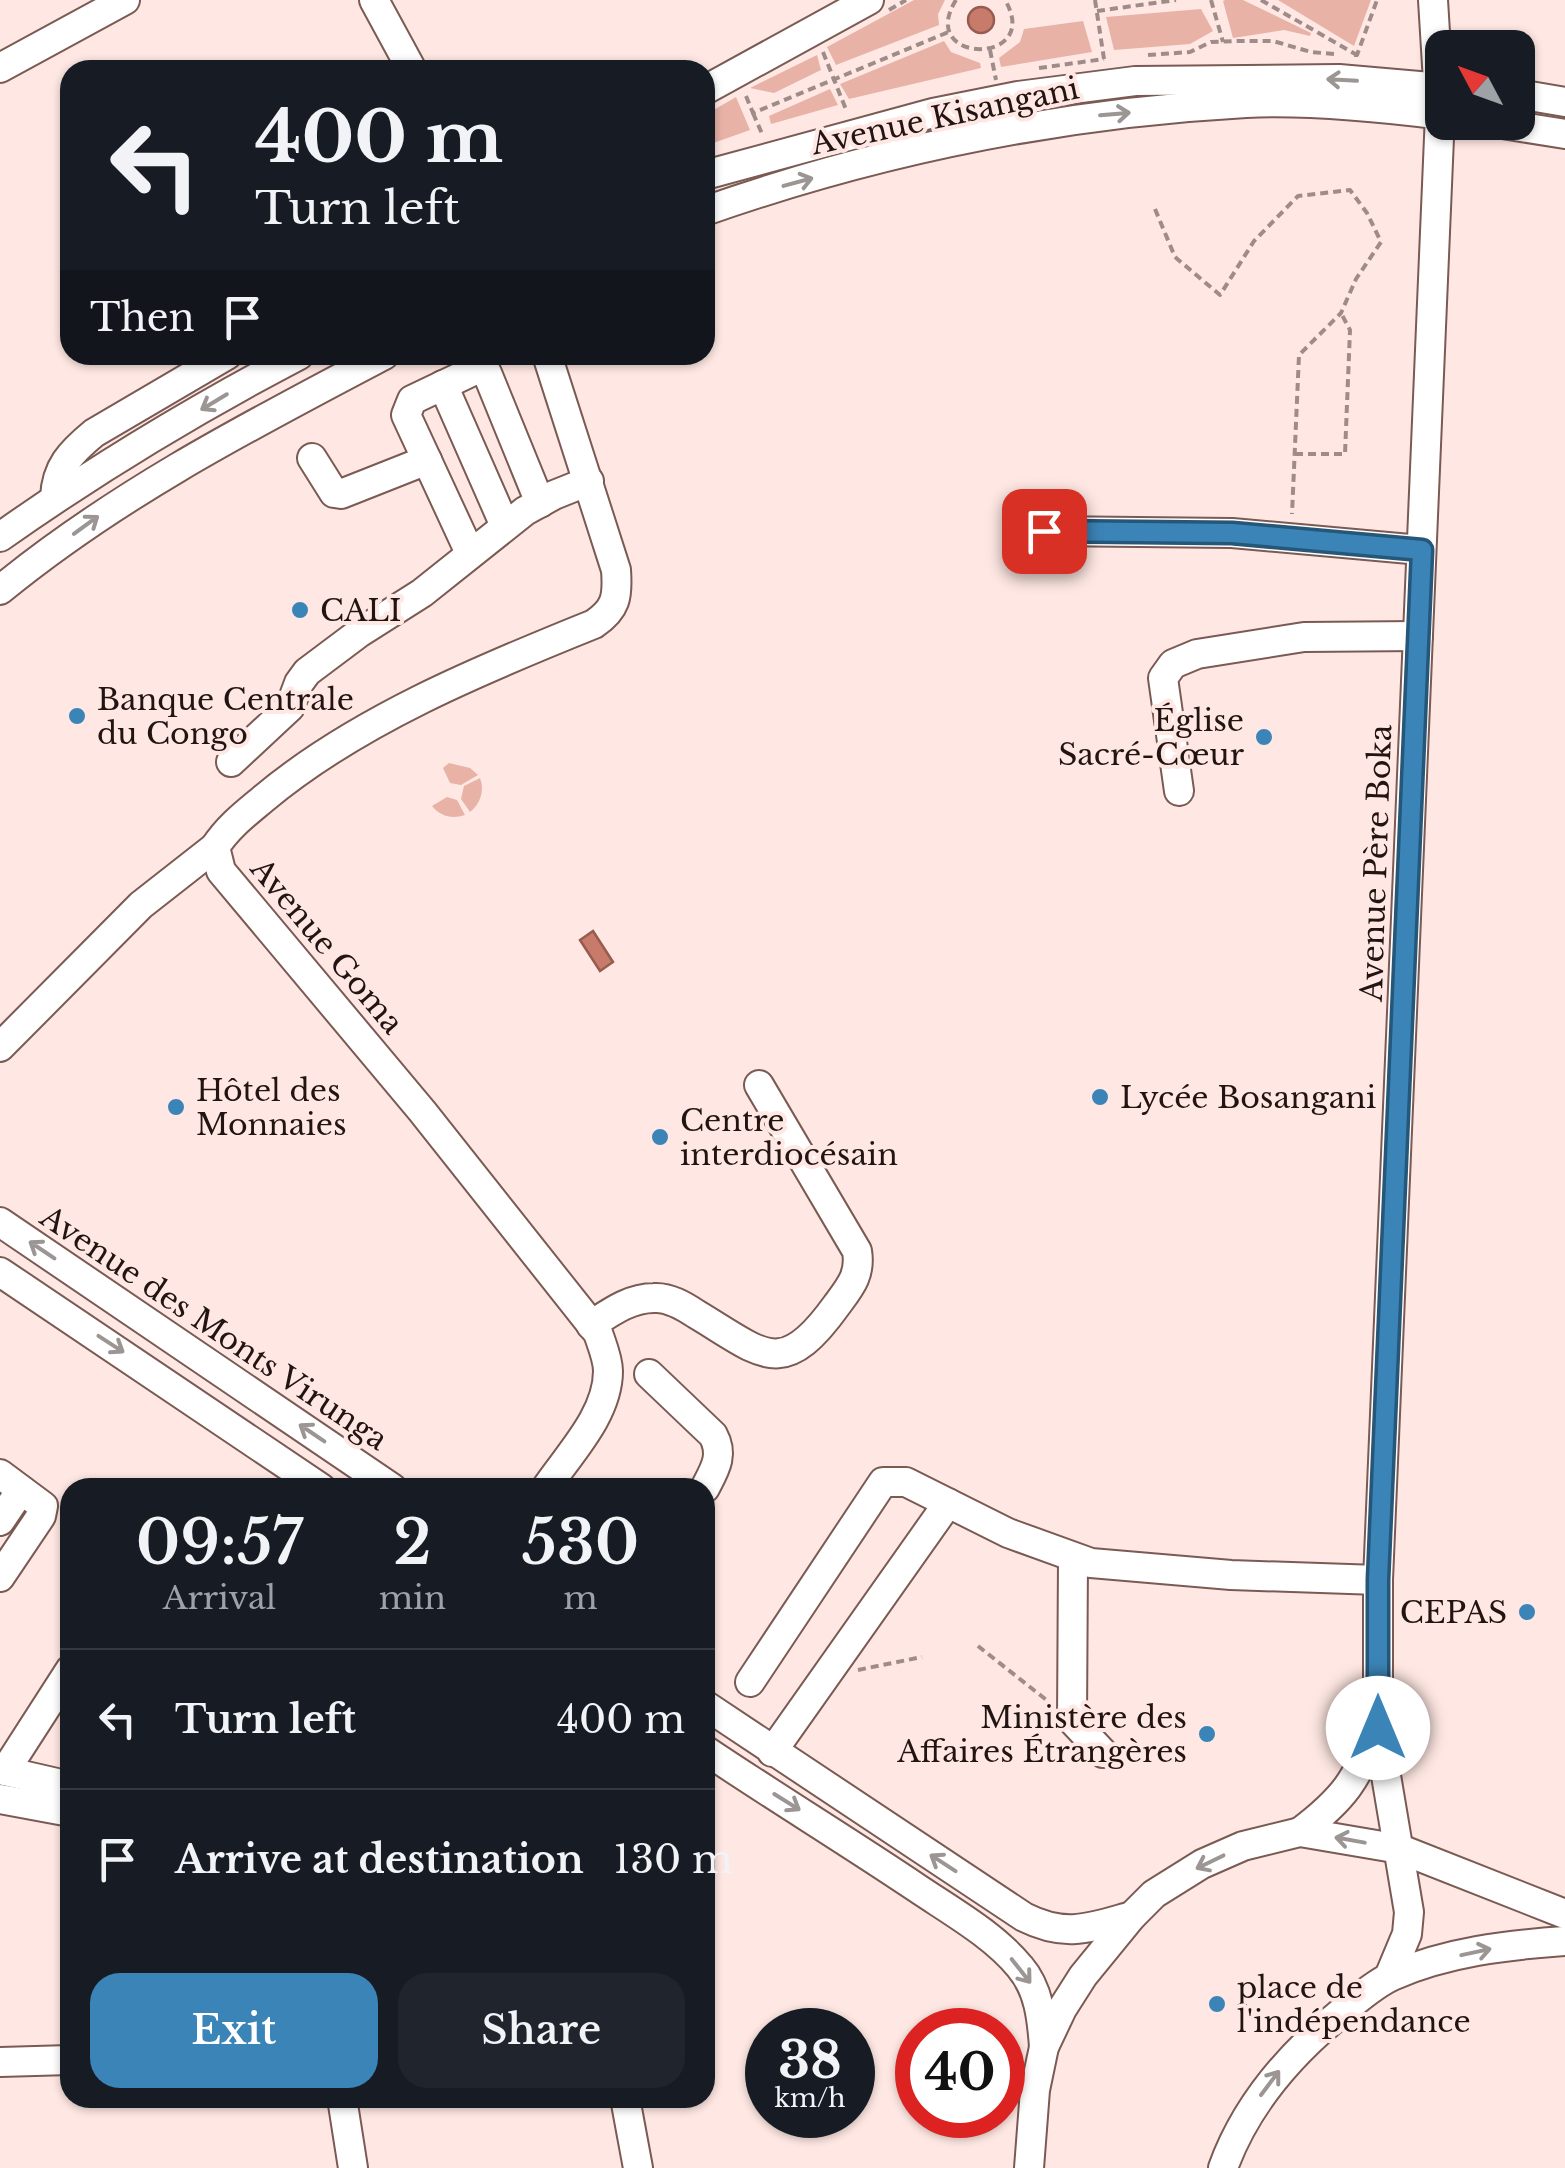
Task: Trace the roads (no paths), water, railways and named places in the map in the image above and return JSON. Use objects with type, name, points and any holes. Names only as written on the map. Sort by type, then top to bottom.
[{"type":"street","points":[[0,68],[124,0]]},
{"type":"street","points":[[374,0],[407,60]]},
{"type":"street","name":"Avenue Père Boka","points":[[1433,0],[1435,30]]},
{"type":"street","points":[[715,85],[879,5]]},
{"type":"street","points":[[715,171],[933,113],[1018,96],[1135,80],[1339,79],[1425,98]]},
{"type":"street","points":[[1535,97],[1565,102]]},
{"type":"street","name":"Avenue Kisangani","points":[[715,207],[912,152],[1081,117],[1250,103],[1425,101]]},
{"type":"street","points":[[1535,129],[1565,134]]},
{"type":"street","name":"Avenue Père Boka","points":[[1378,1728],[1378,1580],[1439,140]]},
{"type":"street","points":[[55,498],[60,467],[74,450],[94,433],[210,365]]},
{"type":"street","points":[[0,536],[55,498],[280,365]]},
{"type":"street","points":[[0,590],[97,517],[232,435],[365,365]]},
{"type":"street","name":"Avenue Goma","points":[[550,365],[616,570],[618,595],[610,613],[594,624],[390,715],[289,778],[226,830],[215,847],[221,871],[422,1111],[598,1333],[608,1369],[605,1391],[597,1414],[553,1478]]},
{"type":"street","points":[[470,553],[406,415],[406,406],[412,400],[474,370],[487,373],[540,502]]},
{"type":"street","points":[[443,385],[504,526]]},
{"type":"street","points":[[312,458],[330,487],[340,494],[427,460]]},
{"type":"street","points":[[231,762],[290,707],[307,672],[422,592],[504,526],[540,502],[589,481]]},
{"type":"street","points":[[1044,531],[1232,533],[1422,550]]},
{"type":"street","points":[[1179,790],[1163,678],[1173,664],[1197,654],[1304,637],[1418,636]]},
{"type":"street","points":[[0,1047],[141,905],[215,847]]},
{"type":"street","points":[[591,1325],[634,1300],[658,1297],[681,1305],[761,1353],[780,1353],[799,1348],[814,1336],[856,1278],[860,1266],[857,1251],[760,1085]]},
{"type":"street","name":"Avenue des Monts Virunga","points":[[0,1222],[377,1478]]},
{"type":"street","points":[[0,1272],[306,1478]]},
{"type":"street","points":[[649,1374],[719,1446],[718,1463],[710,1478]]},
{"type":"street","points":[[0,1521],[11,1482],[43,1510],[0,1578]]},
{"type":"street","points":[[750,1682],[882,1482],[906,1482],[1008,1533],[1091,1563],[1231,1575],[1378,1580]]},
{"type":"street","points":[[772,1752],[948,1503]]},
{"type":"street","points":[[1073,1559],[1072,1720],[1103,1753]]},
{"type":"street","points":[[60,1686],[2,1780],[60,1790]]},
{"type":"street","points":[[715,1712],[1024,1917],[1048,1929],[1087,1929],[1132,1916]]},
{"type":"street","points":[[1030,2168],[1035,2090],[1044,2047],[1082,1976],[1154,1894],[1202,1864],[1244,1846],[1300,1832],[1332,1808],[1358,1776],[1378,1728]]},
{"type":"street","points":[[1378,1728],[1406,1882],[1407,1934],[1390,1977]]},
{"type":"street","points":[[715,1756],[960,1917],[1021,1968],[1038,2004],[1044,2047]]},
{"type":"street","points":[[1300,1832],[1400,1849],[1565,1914]]},
{"type":"street","points":[[1223,2168],[1254,2105],[1276,2073],[1318,2032],[1390,1977],[1482,1950],[1565,1942]]},
{"type":"street","points":[[0,2062],[60,2060]]},
{"type":"street","points":[[344,2108],[354,2168]]},
{"type":"street","points":[[626,2108],[638,2168]]},
{"type":"place","name":"CALI","points":[[300,610]]},
{"type":"place","name":"Banque Centrale du Congo","points":[[77,716]]},
{"type":"place","name":"Église Sacré-Cœur","points":[[1264,737]]},
{"type":"place","name":"Lycée Bosangani","points":[[1100,1097]]},
{"type":"place","name":"Hôtel des Monnaies","points":[[176,1107]]},
{"type":"place","name":"Centre interdiocésain","points":[[660,1137]]},
{"type":"place","name":"CEPAS","points":[[1527,1612]]},
{"type":"place","name":"Ministère des Affaires Étrangères","points":[[1207,1734]]},
{"type":"place","name":"place de l'indépendance","points":[[1217,2004]]}]
